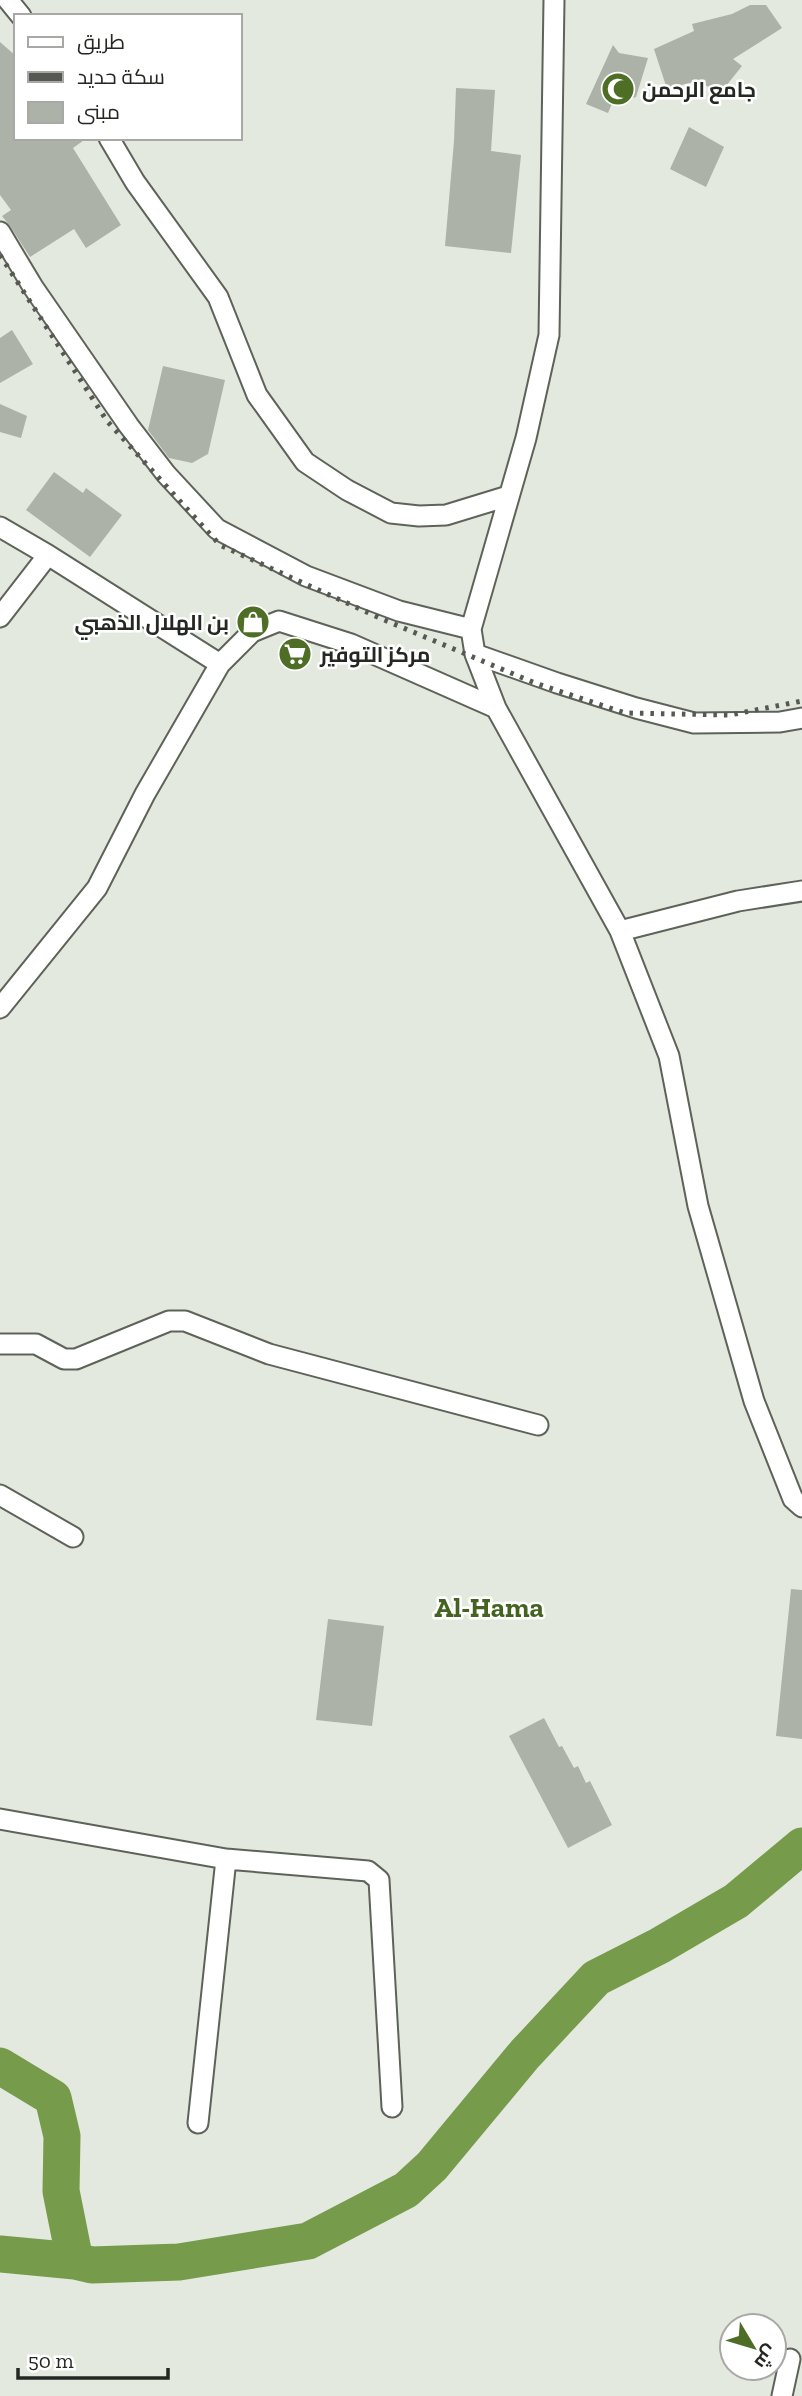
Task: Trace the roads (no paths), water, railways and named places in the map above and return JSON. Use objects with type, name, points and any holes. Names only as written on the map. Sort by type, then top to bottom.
[{"type":"street","points":[[8,0],[19,14]]},
{"type":"street","points":[[554,0],[549,335],[526,438],[471,629],[475,654],[496,708],[620,932],[669,1056],[698,1206],[754,1401],[793,1499],[802,1507]]},
{"type":"street","points":[[110,140],[135,182],[218,298],[257,395],[306,462],[347,490],[391,513],[446,515],[508,496]]},
{"type":"street","points":[[0,232],[33,288],[129,426],[166,474],[217,529],[306,576],[399,611],[471,629]]},
{"type":"street","points":[[0,527],[220,664]]},
{"type":"street","points":[[0,617],[48,555]]},
{"type":"street","points":[[0,1008],[97,888],[145,794],[220,664],[252,632],[279,621],[351,644],[496,708]]},
{"type":"street","points":[[475,654],[583,691],[694,723],[780,722],[802,718]]},
{"type":"street","points":[[620,932],[738,901],[802,891]]},
{"type":"street","points":[[0,1344],[36,1345],[64,1359],[76,1359],[169,1321],[184,1321],[269,1354],[538,1425]]},
{"type":"street","points":[[0,1495],[73,1537]]},
{"type":"street","points":[[0,1819],[226,1859],[368,1871],[379,1880],[392,2107]]},
{"type":"street","points":[[198,2123],[226,1859]]},
{"type":"street","points":[[782,2396],[790,2359]]},
{"type":"waterway","points":[[0,2066],[53,2098],[62,2136],[61,2191],[75,2261],[92,2265],[179,2262],[308,2241],[406,2190],[432,2166],[525,2054],[596,1978],[659,1946],[736,1901],[802,1846]]},
{"type":"waterway","points":[[0,2254],[75,2261]]},
{"type":"railway","points":[[0,255],[107,421],[220,545],[382,619],[535,683],[625,713],[730,715],[802,701]]},
{"type":"place","name":"جامع الرحمن","points":[[618,89]]},
{"type":"place","name":"بن الهلال الذهبي","points":[[253,622]]},
{"type":"place","name":"مركز التوفير","points":[[295,654]]},
{"type":"district","name":"Al-Hama","points":[[489,1607]]}]
